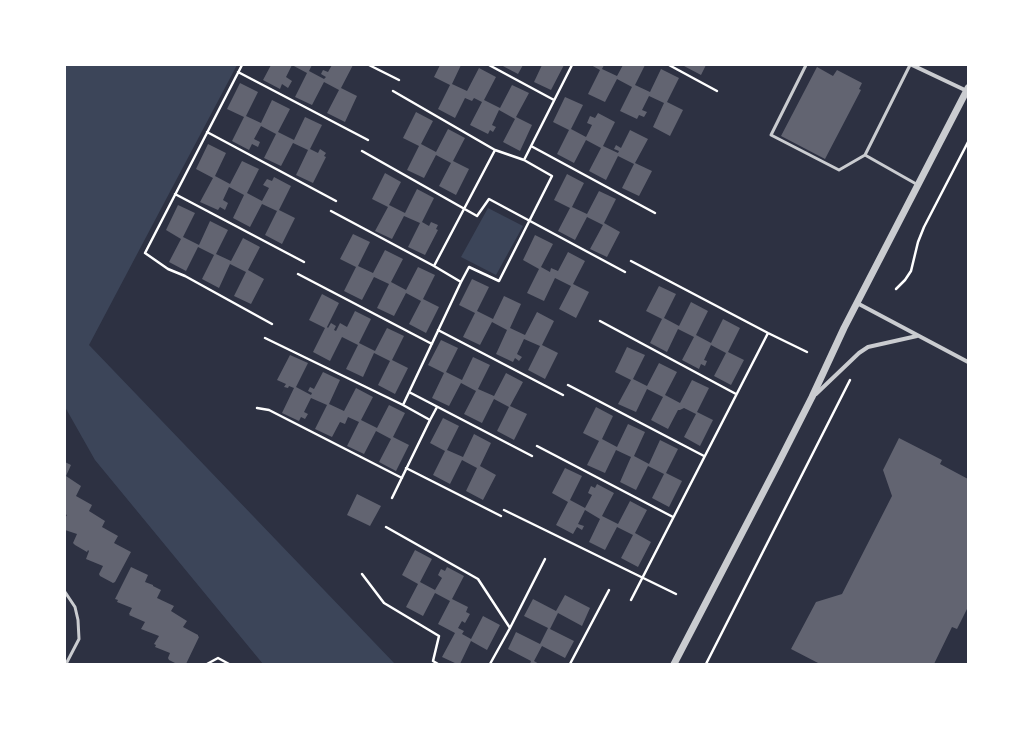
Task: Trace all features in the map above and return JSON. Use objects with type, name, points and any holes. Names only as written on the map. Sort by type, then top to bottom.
[{"type":"street","points":[[674,664],[812,397],[857,303],[967,90],[911,65]]},
{"type":"street","points":[[857,303],[968,362]]},
{"type":"street","points":[[812,397],[868,347],[918,336]]},
{"type":"lane","points":[[806,65],[771,135],[839,170],[865,155],[911,65]]},
{"type":"lane","points":[[865,155],[918,185]]},
{"type":"lane","points":[[65,592],[75,607],[78,620],[79,639],[66,664]]},
{"type":"path","points":[[242,65],[145,253],[168,269],[185,276],[272,324]]},
{"type":"path","points":[[369,65],[399,80]]},
{"type":"path","points":[[489,65],[554,100]]},
{"type":"path","points":[[524,160],[572,65]]},
{"type":"path","points":[[669,65],[717,91]]},
{"type":"path","points":[[238,72],[368,140]]},
{"type":"path","points":[[394,90],[495,150],[524,160],[552,176],[499,281],[469,267],[403,405]]},
{"type":"path","points":[[207,132],[336,201]]},
{"type":"path","points":[[896,289],[911,271],[918,242],[924,227],[968,142]]},
{"type":"path","points":[[531,146],[655,213]]},
{"type":"path","points":[[434,266],[495,150]]},
{"type":"path","points":[[362,151],[477,216],[489,199],[625,272]]},
{"type":"path","points":[[175,194],[304,262]]},
{"type":"path","points":[[331,211],[461,282]]},
{"type":"path","points":[[631,261],[807,352]]},
{"type":"path","points":[[298,274],[432,344]]},
{"type":"path","points":[[600,321],[736,394]]},
{"type":"path","points":[[438,330],[563,395]]},
{"type":"path","points":[[631,600],[768,333]]},
{"type":"path","points":[[265,338],[403,405],[430,420]]},
{"type":"path","points":[[706,664],[852,376]]},
{"type":"path","points":[[568,385],[704,456]]},
{"type":"path","points":[[409,392],[532,456]]},
{"type":"path","points":[[392,498],[437,407]]},
{"type":"path","points":[[257,408],[270,410],[402,478]]},
{"type":"path","points":[[536,446],[673,517]]},
{"type":"path","points":[[406,468],[501,516]]},
{"type":"path","points":[[504,510],[676,594]]},
{"type":"path","points":[[386,527],[478,579],[510,628]]},
{"type":"path","points":[[490,664],[545,559]]},
{"type":"path","points":[[362,574],[384,603],[439,636],[433,661],[438,664]]},
{"type":"path","points":[[570,664],[609,590]]},
{"type":"path","points":[[207,664],[218,658],[229,664]]},
{"type":"shaded area","points":[[65,65],[237,65],[89,345],[395,664],[263,664],[95,460],[65,407]]},
{"type":"shaded area","points":[[488,208],[523,226],[496,275],[461,257]]},
{"type":"building","points":[[271,65],[292,65],[286,77],[292,81],[288,88],[282,84],[280,89],[263,80]]},
{"type":"building","points":[[292,65],[312,65],[309,71],[324,79],[326,77],[321,74],[323,70],[328,72],[332,65],[353,65],[341,88],[357,96],[345,122],[327,113],[339,90],[324,82],[312,105],[295,97],[307,73]]},
{"type":"building","points":[[440,65],[461,65],[452,84],[467,91],[479,68],[496,77],[484,100],[500,108],[512,85],[529,93],[516,117],[532,125],[520,151],[503,142],[515,119],[499,110],[492,125],[496,127],[493,132],[490,130],[488,134],[470,125],[482,102],[474,98],[472,101],[465,98],[455,118],[438,109],[450,85],[434,77]]},
{"type":"building","points":[[501,65],[523,65],[518,74]]},
{"type":"building","points":[[542,65],[564,65],[551,90],[534,82]]},
{"type":"building","points":[[591,65],[604,65],[602,69],[617,76],[623,65],[645,65],[635,85],[650,92],[661,69],[679,78],[667,102],[683,110],[670,136],[653,127],[664,103],[649,96],[642,110],[647,112],[644,117],[639,115],[637,119],[620,111],[632,87],[617,79],[605,102],[588,94],[600,70]]},
{"type":"building","points":[[706,65],[701,75],[684,66]]},
{"type":"building","points":[[817,67],[833,76],[837,70],[862,83],[859,89],[861,90],[825,159],[781,136]]},
{"type":"building","points":[[240,83],[258,92],[246,116],[261,123],[272,100],[290,109],[278,132],[294,140],[305,117],[322,125],[310,149],[318,153],[320,149],[326,153],[324,156],[326,157],[313,183],[296,175],[308,150],[293,143],[281,166],[264,158],[276,134],[261,126],[254,139],[260,142],[258,147],[252,144],[249,150],[232,141],[244,117],[227,109]]},
{"type":"building","points":[[565,97],[583,105],[571,129],[586,137],[592,125],[587,123],[590,116],[595,118],[598,113],[615,122],[603,146],[618,153],[619,151],[614,149],[616,145],[621,148],[630,130],[648,139],[635,163],[652,171],[639,196],[622,188],[634,164],[618,156],[606,180],[589,171],[601,148],[586,140],[574,163],[557,154],[569,130],[553,122]]},
{"type":"building","points":[[416,112],[433,121],[421,144],[436,152],[448,129],[465,138],[453,161],[469,169],[456,195],[439,186],[451,163],[436,155],[424,178],[407,170],[419,146],[403,138]]},
{"type":"building","points":[[208,144],[226,153],[215,176],[230,184],[242,161],[259,169],[247,193],[262,201],[269,188],[263,185],[267,179],[272,181],[274,177],[291,186],[279,210],[295,218],[282,244],[265,235],[277,211],[262,204],[250,227],[233,218],[244,195],[229,187],[223,200],[228,203],[225,210],[220,207],[218,210],[200,202],[213,178],[196,169]]},
{"type":"building","points":[[385,173],[401,182],[389,205],[405,213],[417,189],[434,198],[422,222],[429,226],[431,222],[438,225],[436,229],[438,230],[425,255],[408,247],[420,223],[404,216],[392,239],[375,231],[388,207],[372,199]]},
{"type":"building","points":[[567,174],[584,183],[572,207],[587,214],[599,191],[616,199],[604,223],[620,232],[607,257],[590,249],[603,225],[587,217],[575,240],[558,231],[570,208],[554,200]]},
{"type":"building","points":[[178,205],[195,213],[183,237],[199,245],[210,221],[228,230],[216,254],[231,261],[243,238],[260,247],[248,270],[264,279],[251,304],[234,296],[246,272],[230,264],[219,288],[202,279],[214,255],[198,247],[186,271],[169,262],[181,239],[166,230]]},
{"type":"building","points":[[353,234],[370,242],[358,266],[373,273],[385,250],[403,259],[391,282],[406,290],[418,267],[435,275],[423,299],[439,307],[426,333],[409,324],[421,301],[406,293],[394,316],[377,308],[389,284],[374,277],[362,300],[344,291],[356,267],[340,259]]},
{"type":"building","points":[[535,235],[553,244],[541,267],[550,272],[551,268],[558,271],[568,252],[585,261],[573,284],[589,292],[576,318],[559,309],[571,286],[555,278],[544,301],[527,293],[539,269],[523,260]]},
{"type":"building","points":[[472,279],[489,287],[477,311],[493,319],[504,296],[521,304],[510,328],[525,335],[537,312],[554,321],[542,345],[558,353],[545,379],[528,370],[540,346],[524,339],[517,354],[522,357],[519,361],[515,358],[513,362],[496,354],[507,330],[492,322],[480,345],[463,337],[475,313],[459,305]]},
{"type":"building","points":[[659,286],[676,294],[664,318],[679,326],[691,302],[708,311],[696,335],[711,343],[723,319],[740,328],[728,352],[744,360],[731,385],[714,376],[726,353],[711,345],[704,360],[707,361],[705,366],[701,364],[699,369],[682,360],[694,337],[678,329],[667,352],[650,343],[662,319],[646,311]]},
{"type":"building","points":[[322,294],[339,303],[327,327],[328,328],[331,323],[336,326],[334,330],[336,331],[340,323],[347,327],[355,311],[371,319],[359,343],[375,351],[387,328],[404,336],[392,360],[408,368],[395,394],[378,385],[390,361],[374,353],[363,377],[346,369],[358,345],[342,337],[330,361],[313,352],[325,328],[309,320]]},
{"type":"building","points":[[441,340],[458,348],[446,372],[462,380],[473,357],[490,365],[478,389],[494,396],[506,373],[523,382],[510,406],[527,414],[514,440],[497,431],[509,407],[494,399],[482,423],[464,414],[476,391],[461,383],[449,406],[432,398],[444,373],[428,365]]},
{"type":"building","points":[[627,347],[645,355],[633,379],[647,386],[659,363],[677,372],[665,395],[680,403],[692,380],[709,388],[697,412],[713,420],[700,446],[684,437],[696,414],[684,408],[678,410],[668,429],[651,420],[663,397],[647,389],[636,412],[618,404],[631,380],[615,372]]},
{"type":"building","points":[[290,355],[308,363],[296,387],[311,395],[312,393],[308,391],[310,387],[314,389],[323,372],[340,380],[329,404],[344,411],[356,388],[373,397],[361,420],[377,428],[389,405],[405,413],[393,437],[409,445],[396,471],[379,462],[391,439],[376,431],[364,454],[347,446],[359,422],[348,417],[345,424],[340,422],[332,437],[315,429],[327,405],[311,398],[304,412],[308,414],[305,419],[301,417],[299,421],[282,413],[294,388],[289,386],[288,388],[284,387],[286,384],[277,380]]},
{"type":"building","points":[[596,407],[613,416],[602,439],[617,447],[628,424],[645,432],[634,456],[649,464],[660,440],[678,449],[666,473],[682,481],[669,507],[652,498],[664,474],[648,466],[636,490],[620,482],[631,457],[616,450],[605,473],[587,465],[599,441],[583,433]]},
{"type":"building","points":[[443,418],[459,426],[447,450],[463,457],[474,434],[491,443],[480,466],[496,475],[483,500],[466,491],[477,468],[462,460],[450,484],[433,475],[445,451],[430,443]]},
{"type":"building","points":[[899,438],[942,460],[940,464],[968,479],[968,607],[957,629],[952,627],[934,664],[820,664],[791,649],[816,602],[842,594],[892,496],[883,470]]},
{"type":"building","points":[[65,462],[71,465],[66,476],[81,486],[76,496],[92,505],[89,511],[105,521],[102,527],[118,536],[114,543],[131,552],[115,582],[113,583],[100,576],[99,574],[103,566],[86,559],[88,550],[87,552],[73,543],[77,534],[65,530],[65,518],[67,515],[65,514]]},
{"type":"building","points":[[565,468],[582,476],[570,500],[585,508],[592,495],[588,493],[591,486],[595,488],[597,484],[614,493],[602,516],[618,524],[630,501],[647,510],[635,533],[651,542],[638,567],[621,558],[633,535],[617,527],[605,550],[589,542],[600,519],[585,510],[578,524],[584,526],[582,530],[577,527],[573,534],[556,525],[568,502],[552,493]]},
{"type":"building","points":[[357,494],[381,506],[370,526],[347,515]]},
{"type":"building","points":[[415,550],[432,559],[420,582],[435,590],[442,578],[438,575],[441,569],[445,571],[447,567],[464,576],[452,599],[468,607],[466,612],[470,614],[465,623],[462,621],[458,628],[464,631],[462,634],[471,639],[483,616],[500,625],[487,650],[471,641],[460,664],[442,657],[455,633],[438,624],[450,601],[435,593],[423,616],[406,607],[418,584],[402,575]]},
{"type":"building","points":[[131,567],[148,575],[145,582],[161,590],[157,598],[174,606],[171,611],[187,621],[183,627],[198,635],[199,637],[186,664],[177,664],[169,660],[168,658],[170,653],[155,647],[156,645],[154,644],[159,636],[141,629],[145,622],[129,615],[132,608],[117,602],[118,600],[115,599]]},
{"type":"building","points":[[565,595],[590,608],[582,626],[558,613],[550,629],[574,641],[565,658],[542,646],[534,661],[539,664],[530,664],[531,661],[508,649],[516,632],[540,644],[548,628],[524,616],[533,599],[556,611]]}]
